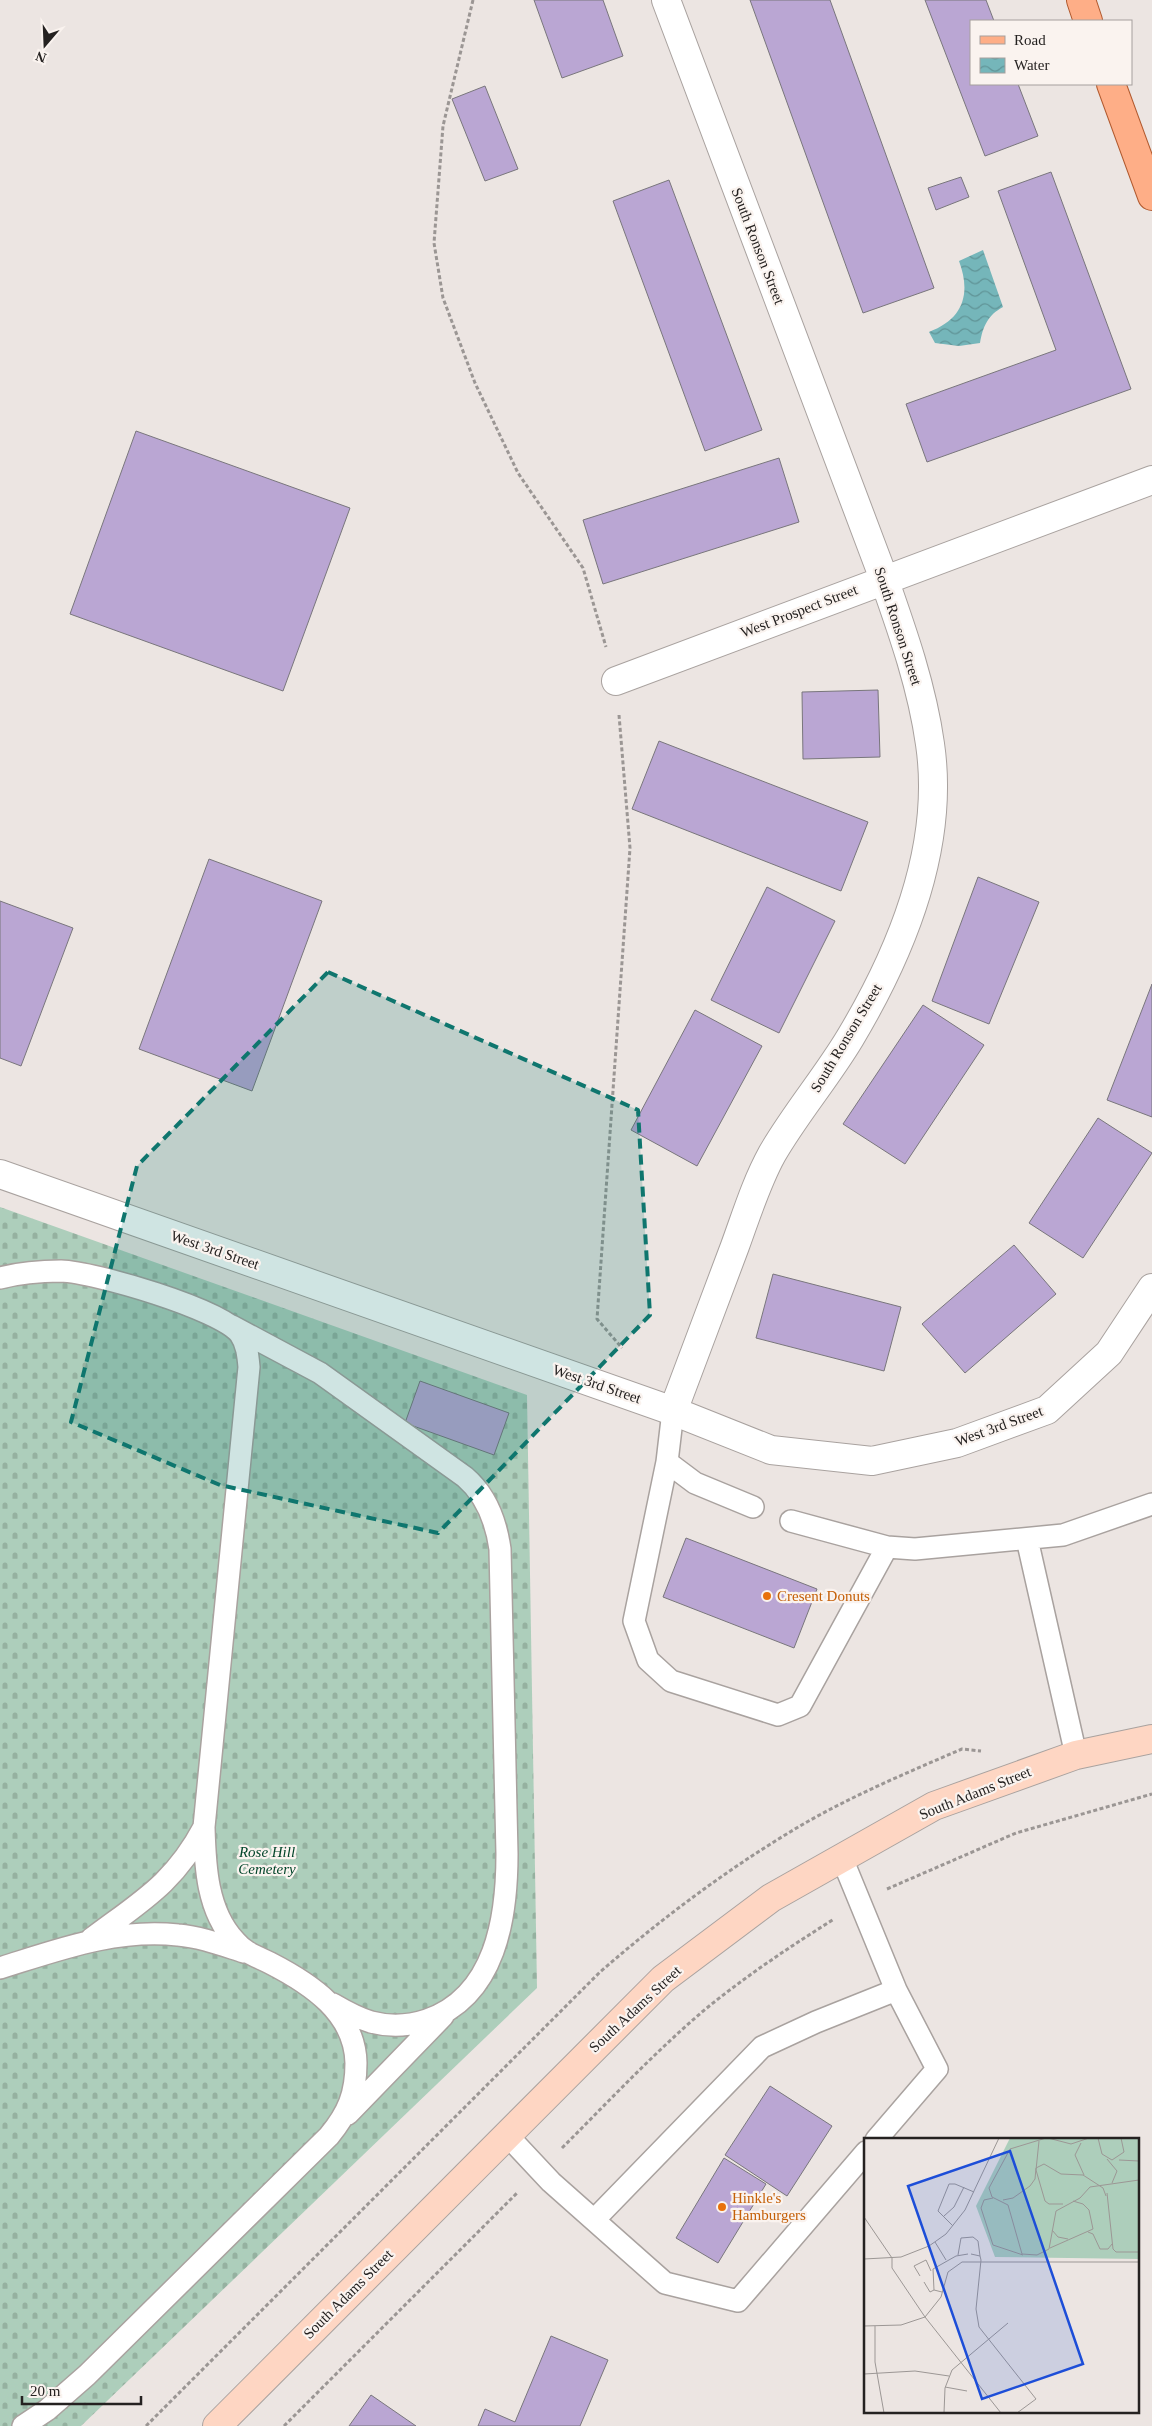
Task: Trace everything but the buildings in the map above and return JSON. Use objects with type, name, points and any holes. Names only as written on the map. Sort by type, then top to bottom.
[{"type":"main road","points":[[1081,0],[1088,20]]},
{"type":"main road","points":[[1111,85],[1152,196]]},
{"type":"main road","name":"South Adams Street","points":[[217,2426],[506,2134],[663,1979],[771,1898],[841,1856],[934,1806],[1076,1755],[1152,1739]]},
{"type":"street","name":"South Ronson Street","points":[[666,0],[884,579],[916,672],[930,745],[932,822],[920,879],[902,933],[879,987],[849,1040],[772,1155],[749,1209],[673,1411]]},
{"type":"street","name":"West Prospect Street","points":[[616,681],[1152,480]]},
{"type":"street","name":"West 3rd Street","points":[[0,1174],[673,1411],[771,1450],[872,1461],[957,1443],[1047,1410],[1109,1353],[1152,1288]]},
{"type":"lane","points":[[0,1278],[61,1271],[88,1274],[154,1293],[228,1324],[320,1373],[477,1487],[485,1500],[497,1531],[500,1549],[507,1854],[505,1904],[502,1925],[490,1959],[471,1991],[448,2011],[88,2375],[47,2410],[23,2426]]},
{"type":"lane","points":[[228,1324],[240,1334],[246,1347],[250,1367],[204,1827],[208,1881],[214,1902],[223,1924],[234,1940],[247,1953]]},
{"type":"lane","points":[[673,1411],[667,1462],[634,1621],[648,1660],[671,1681],[778,1715],[800,1706],[887,1547]]},
{"type":"lane","points":[[667,1462],[695,1483],[753,1507]]},
{"type":"lane","points":[[791,1521],[887,1547],[915,1549],[1063,1535],[1152,1504]]},
{"type":"lane","points":[[1027,1539],[1076,1755]]},
{"type":"lane","points":[[89,1940],[151,1895],[168,1879],[192,1850],[204,1827]]},
{"type":"lane","points":[[841,1856],[896,1990],[937,2068],[878,2138]]},
{"type":"lane","points":[[0,1968],[89,1940],[130,1935],[178,1934],[211,1941],[247,1953],[288,1974],[330,2003],[372,2022],[403,2026],[420,2022],[448,2011]]},
{"type":"lane","points":[[595,2219],[762,2047],[816,2022],[896,1990]]},
{"type":"lane","points":[[330,2003],[348,2027],[356,2052],[356,2074],[353,2094],[344,2118]]},
{"type":"lane","points":[[506,2134],[540,2170],[666,2284],[738,2301],[864,2154]]},
{"type":"path","points":[[473,0],[443,126],[434,243],[443,298],[475,383],[518,473],[583,568],[616,681],[630,848],[597,1320],[622,1348]]},
{"type":"path","points":[[284,2426],[653,2057],[702,2012],[760,1968],[860,1903],[897,1884],[1016,1833],[1152,1794]]},
{"type":"highlighted area","points":[[328,972],[638,1110],[650,1315],[438,1533],[220,1485],[71,1422],[137,1166]]},
{"type":"green space","name":"Rose Hill Cemetery","points":[[0,1207],[527,1395],[537,1988],[81,2426],[0,2426]]},
{"type":"water","points":[[983,250],[1003,307],[990,317],[983,331],[980,343],[959,346],[935,343],[929,332],[941,327],[950,320],[962,304],[964,284],[959,261]]},
{"type":"place","name":"Cresent Donuts","points":[[767,1596]]},
{"type":"place","name":"Hinkle's Hamburgers","points":[[722,2207]]}]
